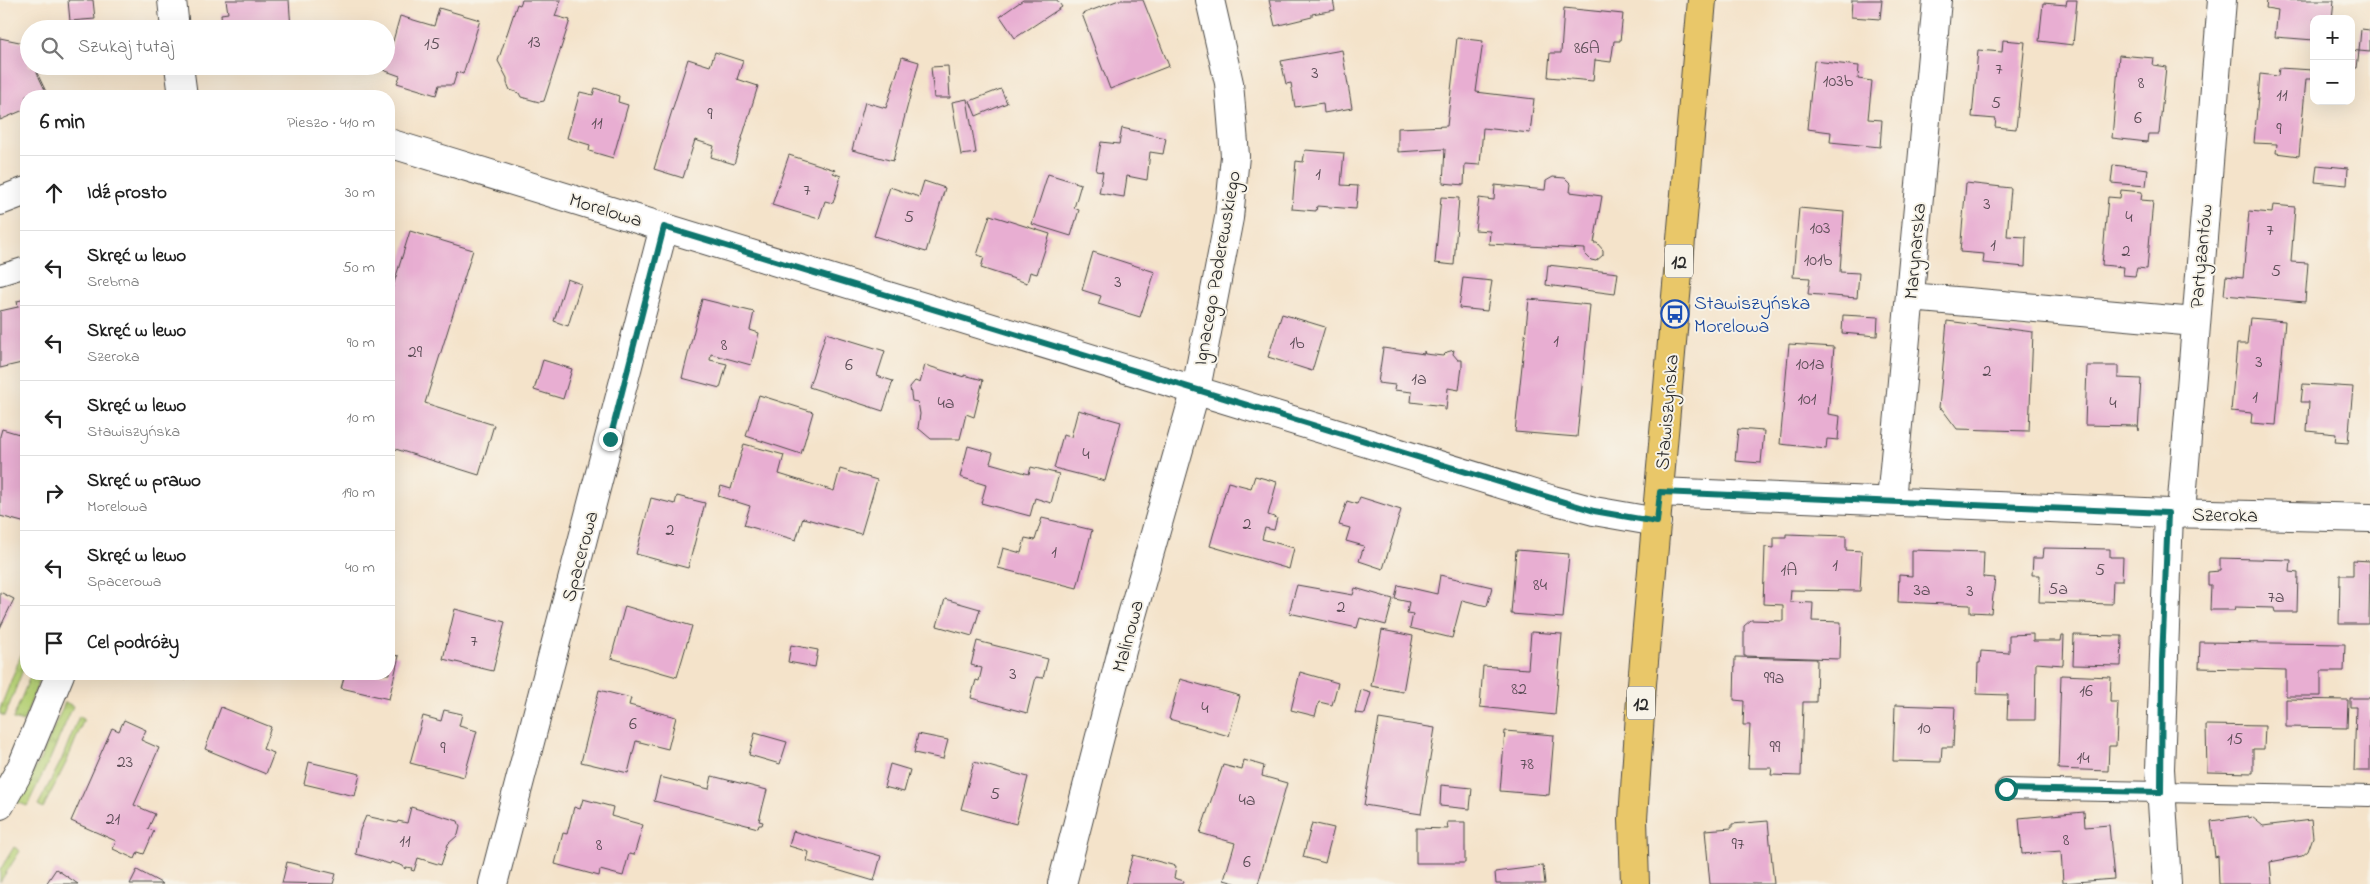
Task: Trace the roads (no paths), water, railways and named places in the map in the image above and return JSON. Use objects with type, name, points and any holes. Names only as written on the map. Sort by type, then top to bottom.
[{"type":"main road","name":"Stawiszyńska","points":[[1635,884],[1634,810],[1702,0]]},
{"type":"street","points":[[172,0],[174,20]]},
{"type":"street","name":"Ignacego Paderewskiego","points":[[1196,389],[1229,218],[1235,156],[1229,83],[1210,0]]},
{"type":"street","name":"Marynarska","points":[[1891,501],[1937,0]]},
{"type":"street","name":"Partyzantów","points":[[2167,884],[2161,792],[2162,662],[2195,322],[2222,0]]},
{"type":"street","points":[[180,75],[182,90]]},
{"type":"street","name":"Morelowa","points":[[395,145],[1553,500],[1594,511],[1657,522]]},
{"type":"street","points":[[0,201],[20,193]]},
{"type":"street","name":"Spacerowa","points":[[493,884],[664,227]]},
{"type":"street","points":[[1910,297],[2195,322]]},
{"type":"street","name":"Malinowa","points":[[1062,884],[1123,647],[1196,389]]},
{"type":"street","name":"Szeroka","points":[[1660,492],[2175,513],[2370,518]]},
{"type":"street","points":[[0,805],[22,766],[58,680]]},
{"type":"lane","points":[[0,275],[20,269]]},
{"type":"lane","points":[[2006,789],[2370,796]]},
{"type":"place","name":"Stawiszyńska Morelowa","points":[[1675,314]]}]
